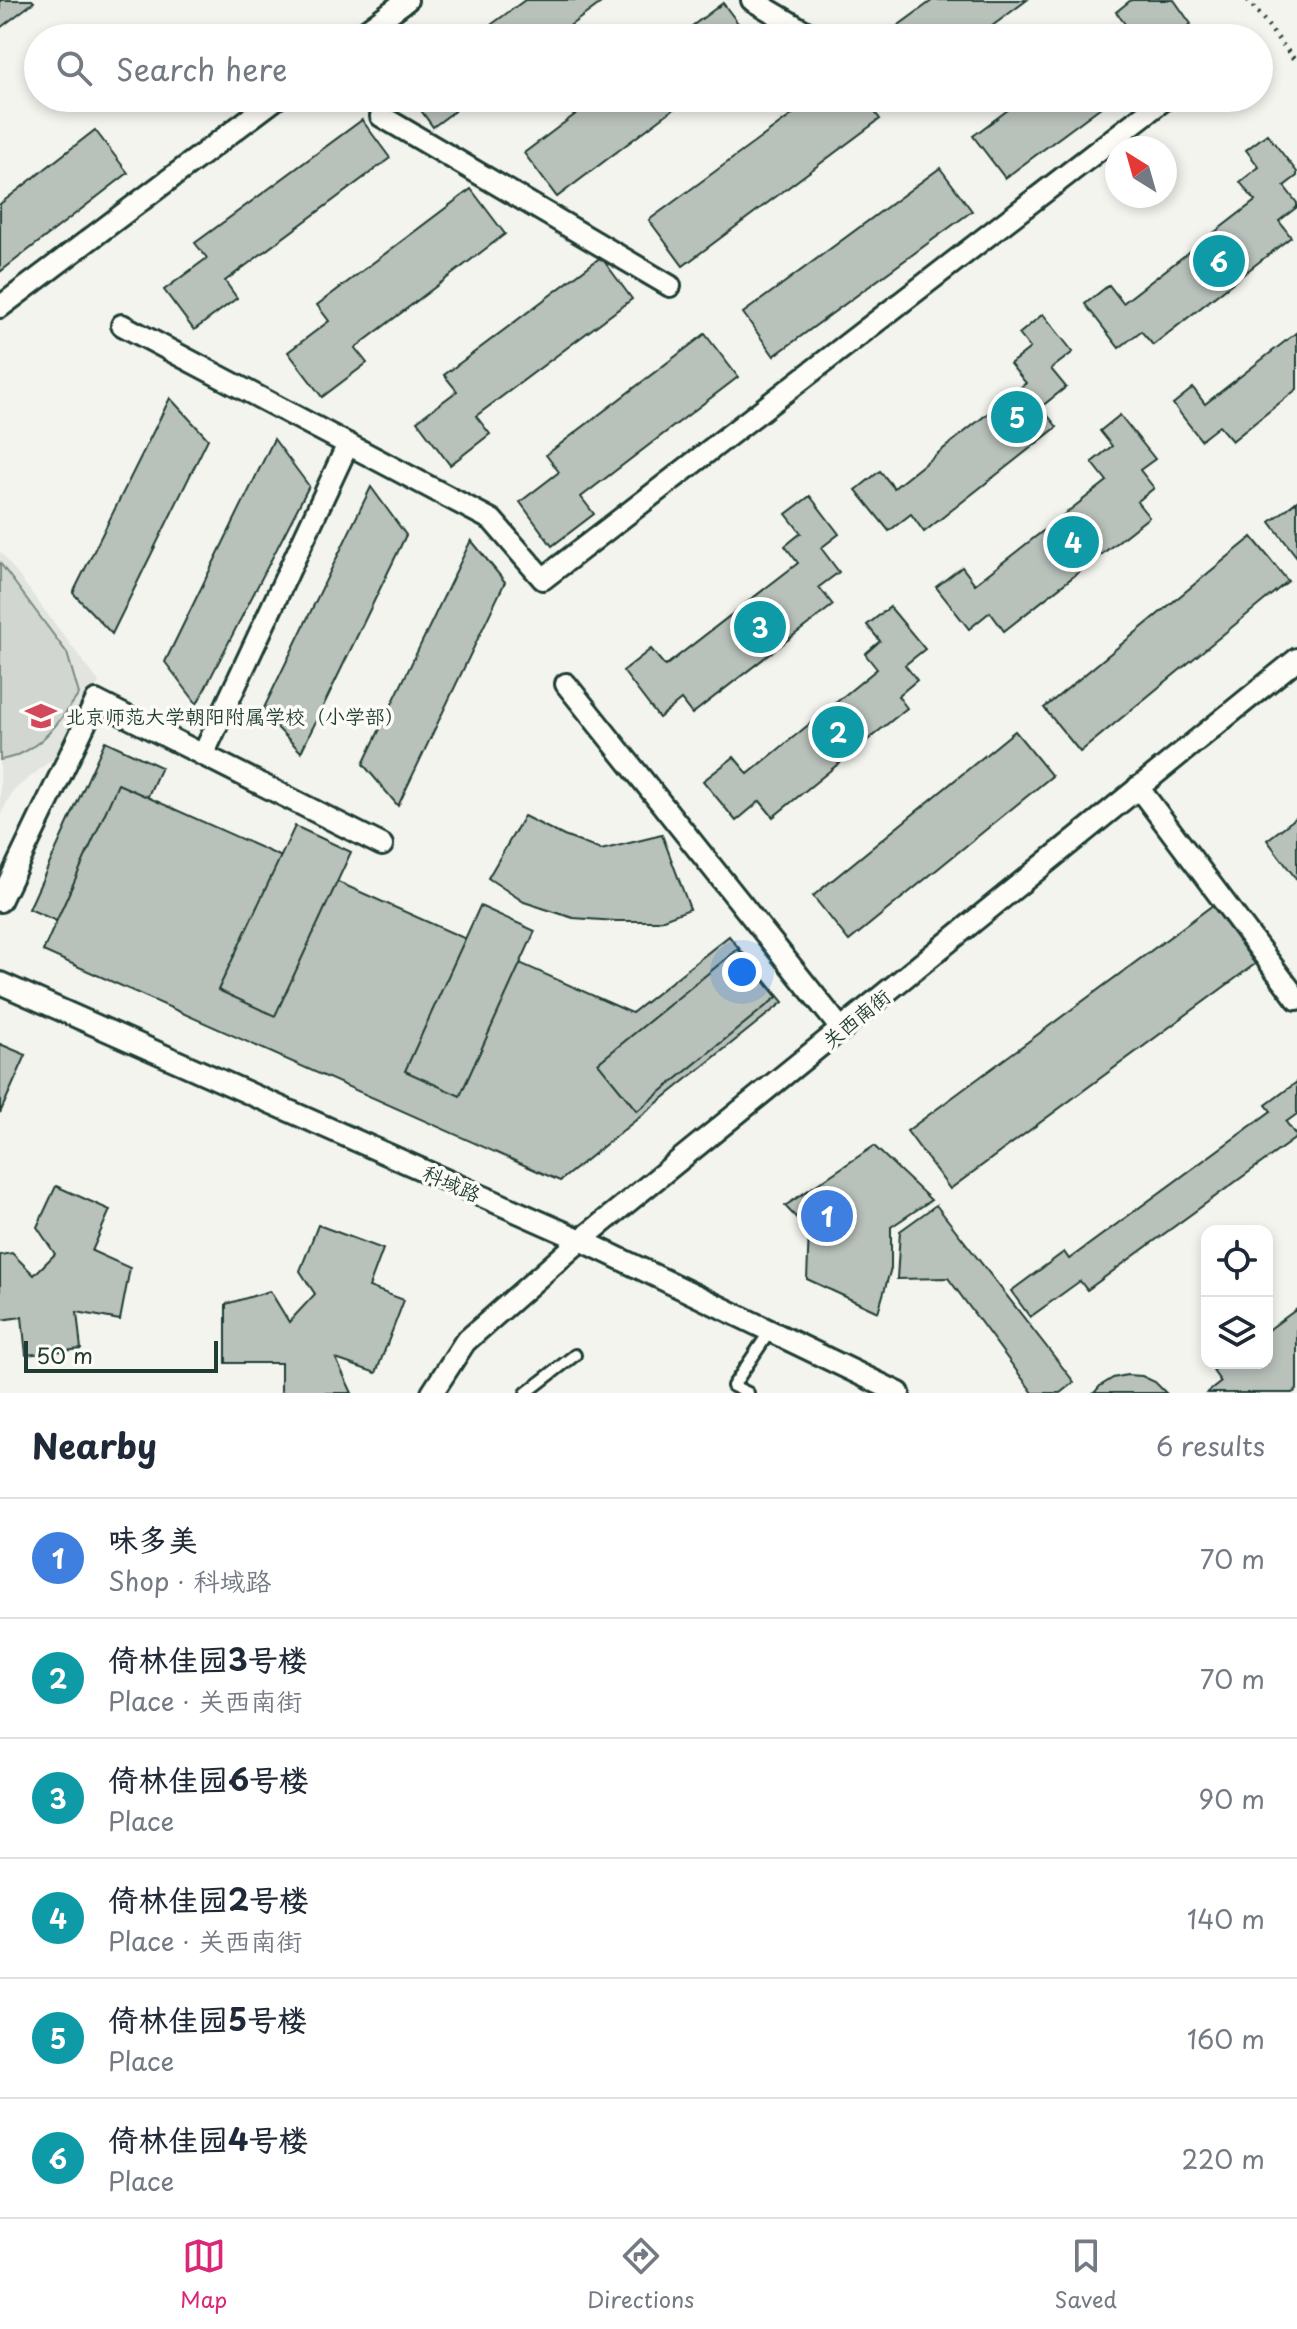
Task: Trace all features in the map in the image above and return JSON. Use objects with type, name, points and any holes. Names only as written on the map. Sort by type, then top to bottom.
[{"type":"street","points":[[375,24],[407,0]]},
{"type":"street","points":[[752,0],[792,24]]},
{"type":"street","points":[[0,307],[258,112]]},
{"type":"street","points":[[122,325],[492,520],[543,579],[1148,112]]},
{"type":"street","points":[[381,116],[670,286]]},
{"type":"street","points":[[203,755],[348,444]]},
{"type":"street","name":"关西南街","points":[[432,1393],[465,1342],[581,1240],[1297,659]]},
{"type":"street","points":[[566,684],[842,1030]]},
{"type":"street","points":[[0,901],[96,701],[382,845]]},
{"type":"street","points":[[1138,787],[1297,999]]},
{"type":"street","name":"科域路","points":[[0,983],[581,1240],[899,1393]]},
{"type":"lane","points":[[748,1393],[733,1386],[770,1331]]},
{"type":"lane","points":[[526,1393],[575,1355]]},
{"type":"path","points":[[1248,0],[1267,24]]},
{"type":"path","points":[[1273,32],[1297,63]]},
{"type":"shaded area","name":"北京师范大学朝阳附属学校（小学部）","points":[[0,551],[99,682],[64,750],[13,791],[0,816]]},
{"type":"shaded area","name":"北京师范大学朝阳附属学校（小学部）","points":[[0,563],[67,653],[79,694],[36,745],[0,760]]},
{"type":"building","points":[[0,0],[32,0],[34,2],[0,28]]},
{"type":"building","points":[[525,0],[605,0],[572,24],[492,24]]},
{"type":"building","points":[[933,0],[1027,0],[995,24],[900,24]]},
{"type":"building","points":[[1131,0],[1174,0],[1191,24],[1125,24],[1116,12]]},
{"type":"building","points":[[723,3],[739,24],[695,24]]},
{"type":"building","points":[[422,112],[453,112],[433,127]]},
{"type":"building","points":[[578,112],[669,112],[557,197],[524,153]]},
{"type":"building","points":[[796,112],[875,112],[880,119],[683,266],[649,220]]},
{"type":"building","points":[[1005,112],[1094,112],[1005,178],[973,136]]},
{"type":"building","points":[[362,120],[390,158],[225,281],[237,298],[194,330],[164,290],[207,258],[195,243]]},
{"type":"building","points":[[95,130],[128,173],[0,272],[0,204]]},
{"type":"building","points":[[1267,134],[1297,172],[1297,176],[1284,186],[1297,207],[1279,221],[1291,237],[1153,345],[1141,331],[1119,348],[1085,304],[1109,285],[1123,303],[1255,201],[1240,182],[1259,167],[1246,150]]},
{"type":"building","points":[[940,168],[972,211],[774,356],[743,313]]},
{"type":"building","points":[[471,189],[505,234],[355,348],[367,363],[322,397],[288,352],[329,321],[317,305]]},
{"type":"building","points":[[601,257],[632,299],[476,416],[490,434],[450,465],[417,421],[457,391],[444,375]]},
{"type":"building","points":[[1043,314],[1073,352],[1051,369],[1066,387],[1041,407],[1057,427],[924,532],[911,514],[889,531],[856,490],[880,471],[894,488],[1026,383],[1010,364],[1030,348],[1019,334]]},
{"type":"building","points":[[1297,332],[1297,389],[1232,441],[1219,426],[1201,440],[1173,404],[1193,388],[1205,404]]},
{"type":"building","points":[[705,334],[738,377],[581,497],[594,514],[552,546],[520,502],[559,472],[546,455]]},
{"type":"building","points":[[170,398],[208,439],[112,634],[73,593]]},
{"type":"building","points":[[1120,415],[1155,459],[1140,470],[1154,488],[1137,502],[1149,517],[1004,631],[990,612],[969,629],[936,587],[962,567],[975,584],[1107,481],[1092,462],[1112,446],[1100,431]]},
{"type":"building","points":[[274,439],[309,486],[197,704],[165,662]]},
{"type":"building","points":[[371,487],[406,535],[301,752],[262,712]]},
{"type":"building","points":[[810,496],[839,534],[821,548],[839,572],[819,587],[833,605],[692,714],[681,700],[659,718],[623,671],[651,649],[665,666],[798,563],[785,546],[801,533],[786,514]]},
{"type":"building","points":[[1297,501],[1297,557],[1270,522]]},
{"type":"building","points":[[1252,537],[1288,581],[1080,752],[1044,708]]},
{"type":"building","points":[[471,540],[505,582],[398,806],[363,764]]},
{"type":"building","points":[[890,607],[925,649],[905,665],[917,680],[898,696],[907,708],[773,817],[760,801],[736,821],[703,781],[734,757],[748,774],[877,669],[865,654],[880,641],[867,625]]},
{"type":"building","points":[[1015,731],[1052,776],[849,941],[813,896]]},
{"type":"building","points":[[105,741],[161,767],[86,934],[29,909]]},
{"type":"building","points":[[118,784],[632,1013],[729,936],[783,1002],[560,1181],[43,951]]},
{"type":"building","points":[[524,816],[601,850],[662,835],[690,909],[658,921],[616,921],[573,918],[524,902],[488,878]]},
{"type":"building","points":[[1297,817],[1297,880],[1267,840]]},
{"type":"building","points":[[295,826],[351,852],[275,1016],[218,990]]},
{"type":"building","points":[[1213,905],[1255,964],[950,1189],[907,1131]]},
{"type":"building","points":[[480,906],[535,931],[460,1096],[405,1071]]},
{"type":"building","points":[[738,949],[777,997],[637,1111],[598,1063]]},
{"type":"building","points":[[0,1044],[26,1055],[0,1113]]},
{"type":"building","points":[[1297,1082],[1297,1114],[1286,1122],[1297,1137],[1087,1290],[1080,1281],[1030,1317],[1011,1291],[1064,1252],[1069,1259],[1271,1111],[1266,1105]]},
{"type":"building","points":[[874,1146],[931,1200],[891,1227],[891,1268],[878,1312],[807,1279],[809,1231],[785,1206]]},
{"type":"building","points":[[56,1186],[110,1210],[92,1251],[130,1268],[120,1320],[77,1312],[81,1349],[26,1355],[22,1317],[0,1320],[0,1255],[12,1253],[34,1275],[55,1254],[37,1227]]},
{"type":"building","points":[[936,1205],[1074,1382],[1060,1393],[1033,1393],[948,1278],[897,1279],[900,1231]]},
{"type":"building","points":[[318,1225],[383,1249],[369,1287],[404,1300],[376,1373],[336,1359],[352,1393],[281,1393],[281,1363],[226,1363],[226,1304],[270,1291],[289,1322],[315,1294],[300,1271]]},
{"type":"building","points":[[1297,1309],[1297,1390],[1292,1393],[1207,1393],[1221,1382],[1213,1371],[1216,1369],[1273,1369],[1273,1327]]},
{"type":"building","points":[[1142,1376],[1155,1382],[1166,1393],[1094,1393],[1113,1378]]},
{"type":"place","name":"倚林佳园4号楼","points":[[1219,261]]},
{"type":"place","name":"倚林佳园5号楼","points":[[1017,417]]},
{"type":"place","name":"倚林佳园2号楼","points":[[1073,542]]},
{"type":"place","name":"倚林佳园6号楼","points":[[760,627]]},
{"type":"place","name":"北京师范大学朝阳附属学校（小学部）","points":[[41,716]]},
{"type":"place","name":"倚林佳园3号楼","points":[[838,732]]},
{"type":"place","name":"味多美","points":[[827,1216]]}]
